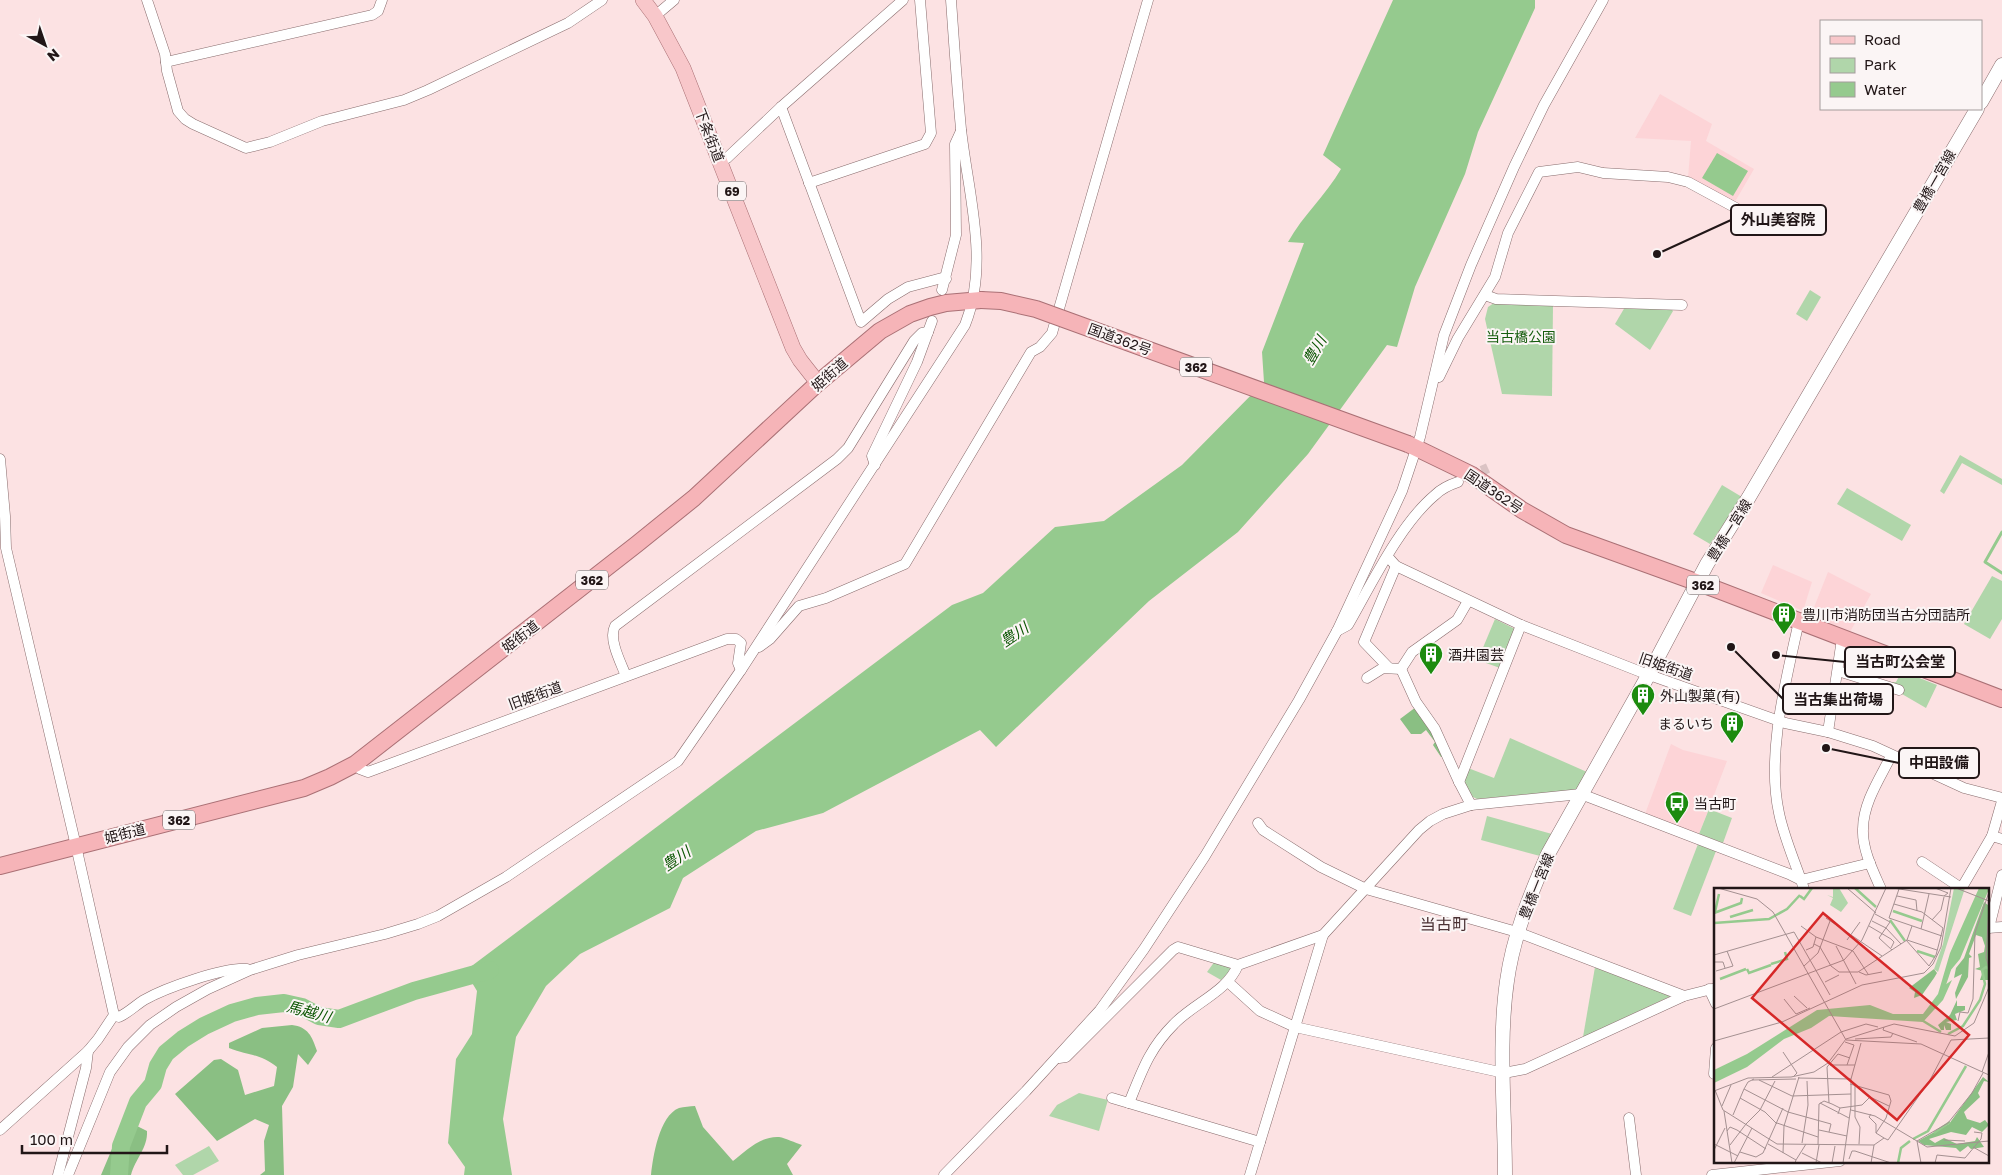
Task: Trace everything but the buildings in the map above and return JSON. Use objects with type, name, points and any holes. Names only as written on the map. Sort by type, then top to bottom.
[{"type":"highway","name":"国道362号","points":[[977,300],[1000,301],[1036,309],[1412,446],[1472,474],[1522,510],[1566,535],[1799,621],[2002,699]]},
{"type":"highway","name":"姫街道","points":[[0,866],[304,788],[355,764],[672,516],[818,383],[880,331],[895,322],[930,307],[946,303],[977,300]]},
{"type":"main road","name":"下条街道","points":[[643,0],[655,16],[683,68],[794,348],[800,360],[818,383]]},
{"type":"main road","points":[[1982,100],[2002,65]]},
{"type":"main road","name":"豊橋一宮線","points":[[1505,1175],[1504,1024],[1507,981],[1518,932],[1548,854],[1649,674],[1697,583],[1976,110]]},
{"type":"street","points":[[147,0],[166,62],[178,111],[185,119],[246,148],[270,142],[322,122],[404,100],[568,23],[594,2]]},
{"type":"street","points":[[166,62],[372,15],[378,11],[382,0]]},
{"type":"street","points":[[655,16],[674,0]]},
{"type":"street","points":[[720,162],[727,158],[781,107],[903,0]]},
{"type":"street","points":[[810,183],[925,144],[930,133],[920,0]]},
{"type":"street","points":[[68,1175],[110,1072],[128,1047],[150,1026],[176,1007],[208,989],[250,970],[298,955],[418,924],[438,916],[506,878],[678,761],[741,670],[965,325],[977,300],[975,224],[962,130],[951,0]]},
{"type":"street","points":[[753,651],[770,639],[799,606],[826,598],[905,564],[1031,352],[1040,347],[1052,333],[1148,0]]},
{"type":"street","points":[[1431,394],[1444,335],[1471,264],[1544,105],[1603,0]]},
{"type":"street","points":[[781,107],[861,322],[888,299],[908,286],[942,278],[946,279]]},
{"type":"street","points":[[942,290],[956,235],[955,144],[962,130]]},
{"type":"street","points":[[944,1175],[1026,1091],[1100,1010],[1144,949],[1195,872],[1299,700],[1337,631],[1402,491],[1412,446],[1431,394],[1458,338],[1486,295],[1495,277],[1508,232],[1540,172],[1578,167],[1603,173],[1668,177],[1688,182],[1736,208]]},
{"type":"street","points":[[1486,295],[1496,299],[1682,305]]},
{"type":"street","points":[[874,464],[872,456],[917,362],[932,321]]},
{"type":"street","points":[[626,676],[613,638],[612,631],[614,626],[837,459],[848,448],[914,341],[922,333],[928,332]]},
{"type":"street","points":[[0,460],[6,548],[114,1016],[88,1051],[0,1130]]},
{"type":"street","points":[[1337,631],[1348,625],[1388,557],[1422,506],[1443,488],[1458,482]]},
{"type":"street","name":"旧姫街道","points":[[1388,557],[1396,566],[1520,625],[1778,720],[1828,732],[1873,746],[1891,756],[1964,788],[2002,799]]},
{"type":"street","points":[[1388,667],[1364,642],[1396,566]]},
{"type":"street","points":[[1401,669],[1412,652],[1457,620],[1468,601]]},
{"type":"street","points":[[1799,621],[1778,720],[1775,787],[1779,814],[1803,885]]},
{"type":"street","points":[[1459,782],[1520,625]]},
{"type":"street","name":"旧姫街道","points":[[355,764],[360,769],[368,772],[727,638],[736,639],[741,643],[738,663],[741,670]]},
{"type":"street","points":[[1828,732],[1842,639]]},
{"type":"street","points":[[1367,678],[1388,667],[1401,669]]},
{"type":"street","points":[[1401,669],[1416,702],[1435,729],[1459,782],[1472,805]]},
{"type":"street","points":[[1838,672],[1898,690]]},
{"type":"street","points":[[1881,888],[1870,862],[1863,830],[1865,816],[1873,792],[1891,756]]},
{"type":"street","points":[[1056,1058],[1062,1059],[1066,1056],[1178,947],[1238,965],[1323,934],[1419,830],[1430,821],[1450,811],[1472,805],[1581,794],[1789,874],[1803,885]]},
{"type":"street","points":[[1922,862],[1961,888],[1997,838],[2002,799]]},
{"type":"street","points":[[1258,823],[1264,830],[1317,864],[1366,889],[1518,932],[1684,996]]},
{"type":"street","points":[[1803,885],[1870,862]]},
{"type":"street","points":[[1990,924],[2002,875]]},
{"type":"street","points":[[1250,1175],[1323,934]]},
{"type":"street","points":[[1129,1102],[1148,1055],[1164,1034],[1188,1010],[1228,982],[1238,965]]},
{"type":"street","points":[[114,1016],[123,1016],[143,1001],[176,986],[224,972],[245,968],[250,970]]},
{"type":"street","points":[[1228,982],[1260,1011],[1295,1027],[1504,1073],[1525,1069],[1684,996],[1712,988]]},
{"type":"street","points":[[58,1175],[86,1068],[88,1051]]},
{"type":"street","points":[[1112,1098],[1260,1142]]},
{"type":"street","points":[[1629,1118],[1636,1175]]},
{"type":"street","points":[[1712,1175],[1831,1162]]},
{"type":"shaded area","points":[[1660,94],[1712,124],[1706,141],[1754,169],[1736,200],[1733,201],[1688,178],[1691,141],[1635,138]]},
{"type":"shaded area","points":[[1773,565],[1812,582],[1803,611],[1761,593]]},
{"type":"shaded area","points":[[1828,572],[1871,594],[1850,632],[1811,615]]},
{"type":"shaded area","points":[[1416,707],[1433,731],[1445,756],[1441,757],[1433,745],[1435,742],[1426,730],[1421,734],[1411,734],[1400,719]]},
{"type":"shaded area","points":[[1671,744],[1683,750],[1727,761],[1699,834],[1645,814]]},
{"type":"shaded area","points":[[292,1025],[302,1028],[309,1033],[317,1051],[308,1065],[298,1054],[293,1087],[282,1106],[284,1175],[260,1175],[265,1171],[264,1141],[269,1125],[255,1119],[217,1141],[175,1094],[214,1060],[221,1059],[238,1070],[245,1095],[274,1086],[277,1067],[259,1057],[229,1048],[229,1043],[262,1028]]},
{"type":"shaded area","points":[[695,1106],[703,1127],[733,1161],[754,1145],[772,1137],[779,1137],[802,1145],[787,1164],[793,1175],[651,1175],[658,1138],[666,1119],[679,1108]]},
{"type":"shaded area","points":[[129,1114],[138,1119],[137,1126],[147,1131],[145,1143],[131,1175],[101,1175],[125,1118]]},
{"type":"green space","points":[[1810,290],[1821,297],[1807,321],[1796,314]]},
{"type":"green space","name":"当古橋公園","points":[[1494,303],[1553,305],[1552,396],[1502,394],[1485,319],[1488,307]]},
{"type":"green space","points":[[1625,307],[1671,309],[1673,311],[1650,350],[1615,324]]},
{"type":"green space","points":[[1960,455],[2002,479],[2002,485],[1962,463],[1944,494],[1940,491]]},
{"type":"green space","points":[[1722,485],[1742,497],[1710,544],[1693,534]]},
{"type":"green space","points":[[1847,488],[1911,525],[1902,541],[1837,504]]},
{"type":"green space","points":[[1992,576],[2002,581],[2002,619],[1990,639],[1964,624]]},
{"type":"green space","points":[[1495,619],[1515,629],[1500,668],[1486,663],[1489,654],[1482,650]]},
{"type":"green space","points":[[1902,671],[1937,685],[1926,708],[1883,683],[1896,682]]},
{"type":"green space","points":[[1510,738],[1587,772],[1577,790],[1477,799],[1473,797],[1463,781],[1468,768],[1494,778]]},
{"type":"green space","points":[[1709,809],[1732,818],[1723,843],[1699,834]]},
{"type":"green space","points":[[1487,816],[1552,834],[1540,856],[1481,840]]},
{"type":"green space","points":[[1698,844],[1716,851],[1691,916],[1673,909]]},
{"type":"green space","points":[[1215,961],[1230,967],[1231,970],[1221,980],[1207,972]]},
{"type":"green space","points":[[1595,967],[1671,996],[1583,1037]]},
{"type":"green space","points":[[1079,1093],[1108,1100],[1099,1131],[1049,1116],[1057,1105]]},
{"type":"green space","points":[[209,1146],[219,1161],[193,1175],[183,1175],[175,1165]]},
{"type":"water","name":"豊川","points":[[1393,0],[1535,0],[1535,8],[1478,132],[1465,174],[1415,287],[1397,347],[1387,345],[1308,454],[1238,532],[1149,601],[996,747],[980,730],[823,813],[756,831],[683,878],[670,908],[580,954],[546,986],[516,1037],[503,1119],[512,1175],[464,1175],[465,1167],[448,1143],[456,1059],[472,1034],[477,991],[465,971],[952,605],[983,593],[1055,527],[1104,521],[1182,465],[1264,382],[1262,352],[1304,243],[1288,242],[1341,169],[1323,155]]},
{"type":"water","points":[[1717,153],[1748,171],[1733,196],[1702,178]]},
{"type":"waterway","points":[[2002,532],[1985,562],[2002,573]]},
{"type":"waterway","name":"馬越川","points":[[119,1175],[121,1146],[138,1102],[153,1084],[158,1066],[166,1053],[183,1039],[204,1026],[232,1013],[257,1006],[284,1003],[302,1007],[319,1016],[339,1019],[414,991],[490,970]]},
{"type":"tunnel","points":[[1468,477],[1488,468]]},
{"type":"place","name":"外山美容院","points":[[1657,254]]},
{"type":"place","name":"豊川市消防団当古分団詰所","points":[[1784,635]]},
{"type":"place","name":"当古集出荷場","points":[[1731,647]]},
{"type":"place","name":"当古町公会堂","points":[[1776,655]]},
{"type":"place","name":"酒井園芸","points":[[1431,675]]},
{"type":"place","name":"外山製菓(有)","points":[[1643,716]]},
{"type":"place","name":"まるいち","points":[[1732,744]]},
{"type":"place","name":"中田設備","points":[[1826,748]]},
{"type":"place","name":"当古町","points":[[1677,824]]},
{"type":"district","name":"当古町","points":[[1444,924]]}]
